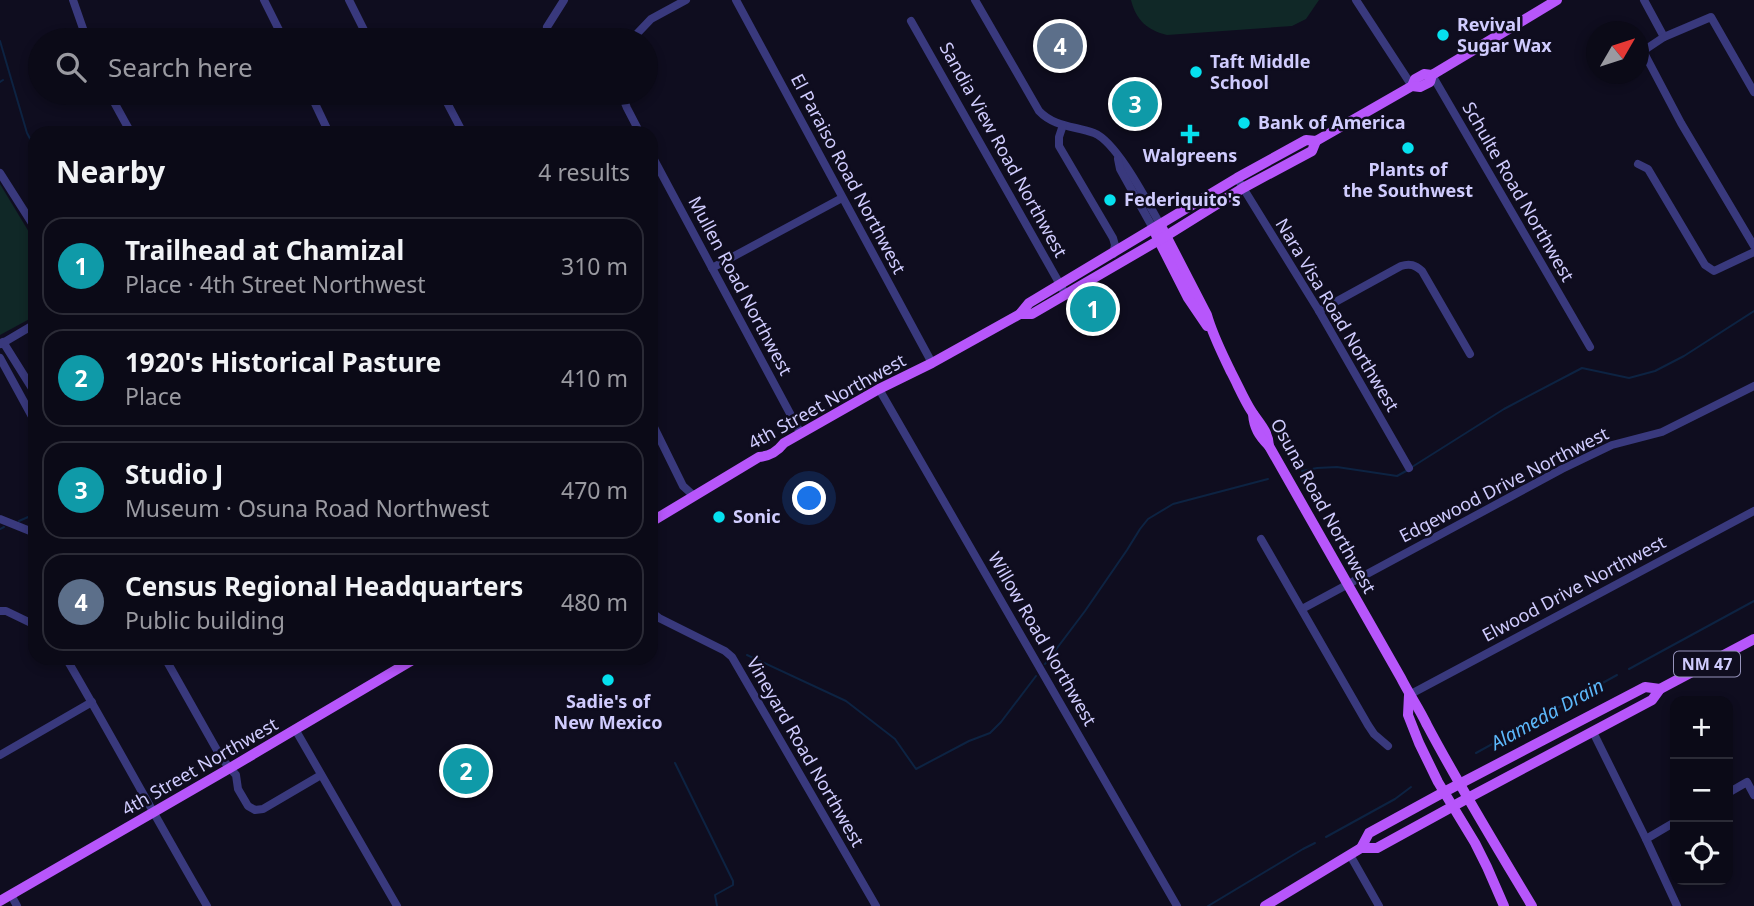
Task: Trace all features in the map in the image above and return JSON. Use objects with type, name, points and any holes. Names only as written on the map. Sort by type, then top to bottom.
[{"type":"main road","name":"4th Street Northwest","points":[[658,518],[776,444],[784,443],[1020,314],[1029,303],[1113,254],[1159,233],[1312,151],[1316,142],[1412,86],[1415,79],[1424,74],[1432,75],[1557,0]]},
{"type":"main road","name":"4th Street Northwest","points":[[1020,314],[1032,314],[1088,282],[1237,178],[1306,140],[1316,142]]},
{"type":"main road","name":"Osuna Road Northwest","points":[[1159,233],[1188,298],[1212,331],[1253,413],[1253,425],[1269,446],[1459,784],[1532,906]]},
{"type":"main road","name":"NM 47","points":[[1361,848],[1377,848],[1652,700],[1660,689],[1754,639]]},
{"type":"main road","name":"4th Street Northwest","points":[[0,901],[404,665]]},
{"type":"main road","name":"NM 47","points":[[1265,906],[1361,848],[1369,833],[1645,687],[1660,689]]},
{"type":"main road","name":"Osuna Road Northwest","points":[[1409,695],[1408,715],[1419,743],[1438,782],[1488,867],[1504,906]]},
{"type":"street","points":[[73,0],[84,28]]},
{"type":"street","points":[[264,0],[278,28]]},
{"type":"street","points":[[349,0],[363,28]]},
{"type":"street","points":[[547,27],[564,0]]},
{"type":"street","points":[[642,28],[651,19],[686,0]]},
{"type":"street","name":"El Paraiso Road Northwest","points":[[736,0],[932,363]]},
{"type":"street","name":"Osuna Road Northwest","points":[[975,0],[1039,111],[1050,120],[1105,140],[1126,166],[1159,233]]},
{"type":"street","points":[[1356,0],[1412,86]]},
{"type":"street","points":[[1644,0],[1664,37]]},
{"type":"street","points":[[1754,92],[1711,17],[1664,37],[1643,51],[1687,134],[1754,246]]},
{"type":"street","name":"Sandia View Road Northwest","points":[[911,21],[1066,295]]},
{"type":"street","name":"Schulte Road Northwest","points":[[1432,75],[1590,347]]},
{"type":"street","points":[[116,105],[127,126]]},
{"type":"street","points":[[316,105],[326,126]]},
{"type":"street","points":[[448,105],[459,126]]},
{"type":"street","points":[[626,105],[636,126]]},
{"type":"street","points":[[1063,125],[1059,146],[1109,231],[1115,245],[1113,254]]},
{"type":"street","points":[[1638,164],[1648,170],[1705,265],[1714,271],[1754,252]]},
{"type":"street","name":"Mullen Road Northwest","points":[[658,167],[801,433]]},
{"type":"street","points":[[0,173],[28,217]]},
{"type":"street","name":"Nara Visa Road Northwest","points":[[1237,178],[1319,312],[1409,468]]},
{"type":"street","points":[[712,268],[842,198]]},
{"type":"street","points":[[1319,312],[1401,266],[1413,265],[1422,271],[1470,354]]},
{"type":"street","points":[[28,328],[2,344],[28,383]]},
{"type":"street","points":[[0,358],[28,409]]},
{"type":"street","name":"Edgewood Drive Northwest","points":[[1301,609],[1562,469],[1612,445],[1662,432],[1754,386]]},
{"type":"street","name":"Willow Road Northwest","points":[[879,389],[1177,906]]},
{"type":"street","points":[[658,435],[683,486],[694,496]]},
{"type":"street","name":"Elwood Drive Northwest","points":[[1409,695],[1754,511]]},
{"type":"street","points":[[0,519],[28,530]]},
{"type":"street","points":[[1261,539],[1368,725],[1388,746]]},
{"type":"street","points":[[0,611],[6,611],[28,622]]},
{"type":"street","name":"Vineyard Road Northwest","points":[[658,617],[732,657],[876,906]]},
{"type":"street","points":[[70,665],[207,906]]},
{"type":"street","points":[[169,665],[222,759],[236,775],[238,789],[248,806],[255,810],[263,809],[321,775]]},
{"type":"street","points":[[0,755],[92,702]]},
{"type":"street","points":[[295,730],[397,906]]},
{"type":"street","points":[[1593,732],[1677,906]]},
{"type":"street","points":[[1733,790],[1747,782],[1754,795]]},
{"type":"street","points":[[1646,839],[1670,825]]},
{"type":"street","points":[[1350,855],[1379,906]]},
{"type":"street","points":[[11,895],[17,906]]},
{"type":"green space","points":[[1131,0],[1319,0],[1306,19],[1292,26],[1167,35],[1143,23]]},
{"type":"green space","points":[[0,184],[28,230],[28,320],[0,335]]},
{"type":"waterway","points":[[0,41],[28,135]]},
{"type":"waterway","points":[[1412,467],[1504,409],[1582,368],[1629,378],[1655,371],[1684,356],[1754,311]]},
{"type":"waterway","points":[[1302,471],[1337,467],[1397,476],[1408,470]]},
{"type":"waterway","points":[[1045,664],[1148,519],[1173,504],[1268,479]]},
{"type":"waterway","points":[[19,521],[28,517]]},
{"type":"waterway","points":[[0,529],[4,527]]},
{"type":"waterway","name":"Alameda Drain","points":[[1629,669],[1754,601]]},
{"type":"waterway","points":[[747,655],[846,701],[895,739],[916,769],[990,733],[1036,676]]},
{"type":"waterway","name":"Alameda Drain","points":[[1476,753],[1617,675]]},
{"type":"waterway","points":[[675,763],[733,881],[733,885],[715,895],[717,906]]},
{"type":"waterway","name":"Alameda Drain","points":[[1326,837],[1395,799],[1411,787]]},
{"type":"waterway","name":"Alameda Drain","points":[[1208,906],[1315,843]]},
{"type":"place","name":"Revival Sugar Wax","points":[[1443,35]]},
{"type":"place","name":"Census Regional Headquarters","points":[[1060,46]]},
{"type":"place","name":"Taft Middle School","points":[[1196,72]]},
{"type":"place","name":"Studio J","points":[[1135,104]]},
{"type":"place","name":"Bank of America","points":[[1244,123]]},
{"type":"place","name":"Walgreens","points":[[1190,134]]},
{"type":"place","name":"Plants of the Southwest","points":[[1408,148]]},
{"type":"place","name":"Federiquito's","points":[[1110,200]]},
{"type":"place","name":"Trailhead at Chamizal","points":[[1093,309]]},
{"type":"place","name":"Sonic","points":[[719,517]]},
{"type":"place","name":"Sadie's of New Mexico","points":[[608,680]]},
{"type":"place","name":"1920's Historical Pasture","points":[[466,771]]}]
